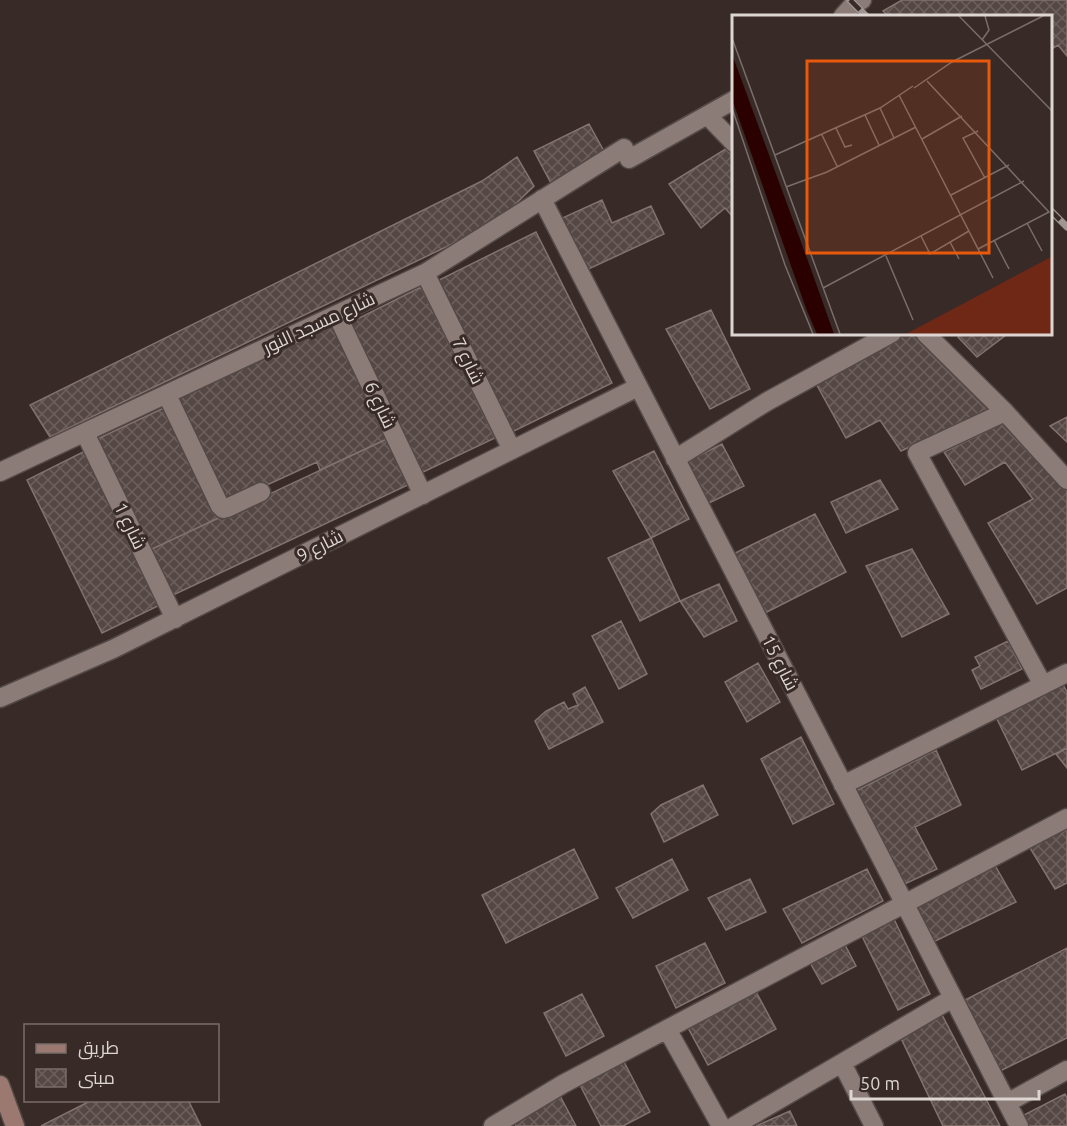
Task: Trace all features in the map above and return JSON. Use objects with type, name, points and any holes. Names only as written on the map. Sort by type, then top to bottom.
[{"type":"main road","points":[[0,1085],[15,1126]]},
{"type":"street","points":[[844,15],[854,4],[862,0]]},
{"type":"street","name":"شارع مسجد النور","points":[[0,472],[425,273],[542,200],[627,153],[732,101]]},
{"type":"street","points":[[707,115],[732,141]]},
{"type":"street","name":"شارع 15","points":[[542,200],[1019,1126]]},
{"type":"street","name":"شارع 7","points":[[425,273],[512,450]]},
{"type":"street","name":"شارع 6","points":[[337,315],[423,495]]},
{"type":"street","points":[[675,459],[768,401],[890,334]]},
{"type":"street","points":[[926,334],[1005,412],[1067,480]]},
{"type":"street","name":"شارع 9","points":[[0,698],[114,649],[638,387]]},
{"type":"street","points":[[167,395],[220,506],[223,509],[227,508],[261,492]]},
{"type":"street","points":[[1005,412],[917,453],[1043,685]]},
{"type":"street","name":"شارع 1","points":[[85,433],[175,619]]},
{"type":"street","points":[[843,785],[1067,673]]},
{"type":"street","points":[[493,1126],[563,1084],[1067,818]]},
{"type":"street","points":[[734,1126],[953,998]]},
{"type":"street","points":[[667,1029],[721,1126]]},
{"type":"street","points":[[842,1063],[874,1126]]},
{"type":"street","points":[[1007,1103],[1067,1070]]},
{"type":"building","points":[[902,0],[1067,0],[1067,56],[1058,45],[1052,49],[1052,15],[887,15],[883,11]]},
{"type":"building","points":[[589,124],[605,153],[554,189],[534,151]]},
{"type":"building","points":[[732,145],[732,216],[725,208],[701,228],[669,184]]},
{"type":"building","points":[[517,157],[534,186],[496,223],[50,437],[30,405],[482,181]]},
{"type":"building","points":[[602,200],[612,223],[651,206],[664,234],[582,272],[558,220]]},
{"type":"building","points":[[536,232],[612,383],[510,433],[435,282]]},
{"type":"building","points":[[421,287],[495,438],[419,474],[349,323]]},
{"type":"building","points":[[711,310],[750,389],[710,409],[666,329]]},
{"type":"building","points":[[336,325],[389,438],[320,470],[317,462],[221,506],[172,401]]},
{"type":"building","points":[[903,334],[925,334],[998,407],[901,451],[880,420],[846,438],[813,378]]},
{"type":"building","points":[[960,334],[1006,335],[977,357],[958,337]]},
{"type":"building","points":[[166,407],[219,518],[150,550],[97,439]]},
{"type":"building","points":[[1067,417],[1067,442],[1050,426]]},
{"type":"building","points":[[1005,422],[1067,486],[1067,588],[1037,604],[988,523],[1033,499],[1005,462],[965,485],[944,452]]},
{"type":"building","points":[[389,438],[410,484],[171,596],[150,550]]},
{"type":"building","points":[[722,444],[744,486],[703,506],[682,464]]},
{"type":"building","points":[[85,451],[158,606],[102,633],[27,480]]},
{"type":"building","points":[[654,451],[689,519],[651,538],[613,471]]},
{"type":"building","points":[[880,480],[898,509],[846,533],[831,502]]},
{"type":"building","points":[[815,514],[846,572],[763,614],[729,556]]},
{"type":"building","points":[[651,538],[680,601],[640,621],[608,558]]},
{"type":"building","points":[[912,549],[949,614],[902,637],[866,566]]},
{"type":"building","points":[[719,584],[737,621],[704,637],[680,601]]},
{"type":"building","points":[[621,621],[647,674],[619,689],[592,636]]},
{"type":"building","points":[[1008,641],[1022,669],[981,689],[972,670],[980,666],[975,657]]},
{"type":"building","points":[[758,663],[780,702],[747,722],[725,682]]},
{"type":"building","points":[[1062,683],[1067,692],[1067,748],[1022,770],[996,717]]},
{"type":"building","points":[[585,687],[603,722],[549,749],[535,721],[546,711],[564,702],[568,709],[578,705],[573,694]]},
{"type":"building","points":[[801,737],[834,804],[793,824],[761,759]]},
{"type":"building","points":[[1067,748],[1067,768],[1056,754]]},
{"type":"building","points":[[936,750],[961,805],[915,827],[937,869],[896,888],[848,795]]},
{"type":"building","points":[[703,785],[718,815],[664,842],[651,814],[661,805]]},
{"type":"building","points":[[1067,822],[1067,883],[1055,889],[1027,843]]},
{"type":"building","points":[[574,849],[598,898],[506,943],[482,895]]},
{"type":"building","points":[[672,859],[688,890],[633,918],[616,888]]},
{"type":"building","points":[[993,862],[1016,902],[927,945],[906,906]]},
{"type":"building","points":[[867,869],[883,901],[802,943],[783,909]]},
{"type":"building","points":[[750,879],[766,912],[726,930],[708,898]]},
{"type":"building","points":[[892,915],[930,994],[898,1010],[860,932]]},
{"type":"building","points":[[843,941],[856,966],[822,984],[808,959]]},
{"type":"building","points":[[705,943],[725,983],[676,1008],[656,966]]},
{"type":"building","points":[[1067,948],[1067,1038],[994,1074],[959,1003]]},
{"type":"building","points":[[754,988],[776,1029],[708,1065],[686,1024]]},
{"type":"building","points":[[582,994],[604,1036],[566,1056],[544,1013]]},
{"type":"building","points":[[940,1011],[1000,1126],[943,1126],[898,1032]]},
{"type":"building","points":[[621,1056],[650,1112],[623,1126],[601,1126],[577,1079]]},
{"type":"building","points":[[559,1094],[576,1126],[516,1126],[512,1118]]},
{"type":"building","points":[[1065,1094],[1067,1126],[1023,1126],[1018,1118]]},
{"type":"building","points":[[88,1102],[189,1102],[201,1126],[41,1126]]},
{"type":"building","points":[[790,1111],[797,1126],[756,1126]]},
{"type":"railway","points":[[850,0],[865,15]]},
{"type":"railway","points":[[1052,212],[1067,227]]}]
